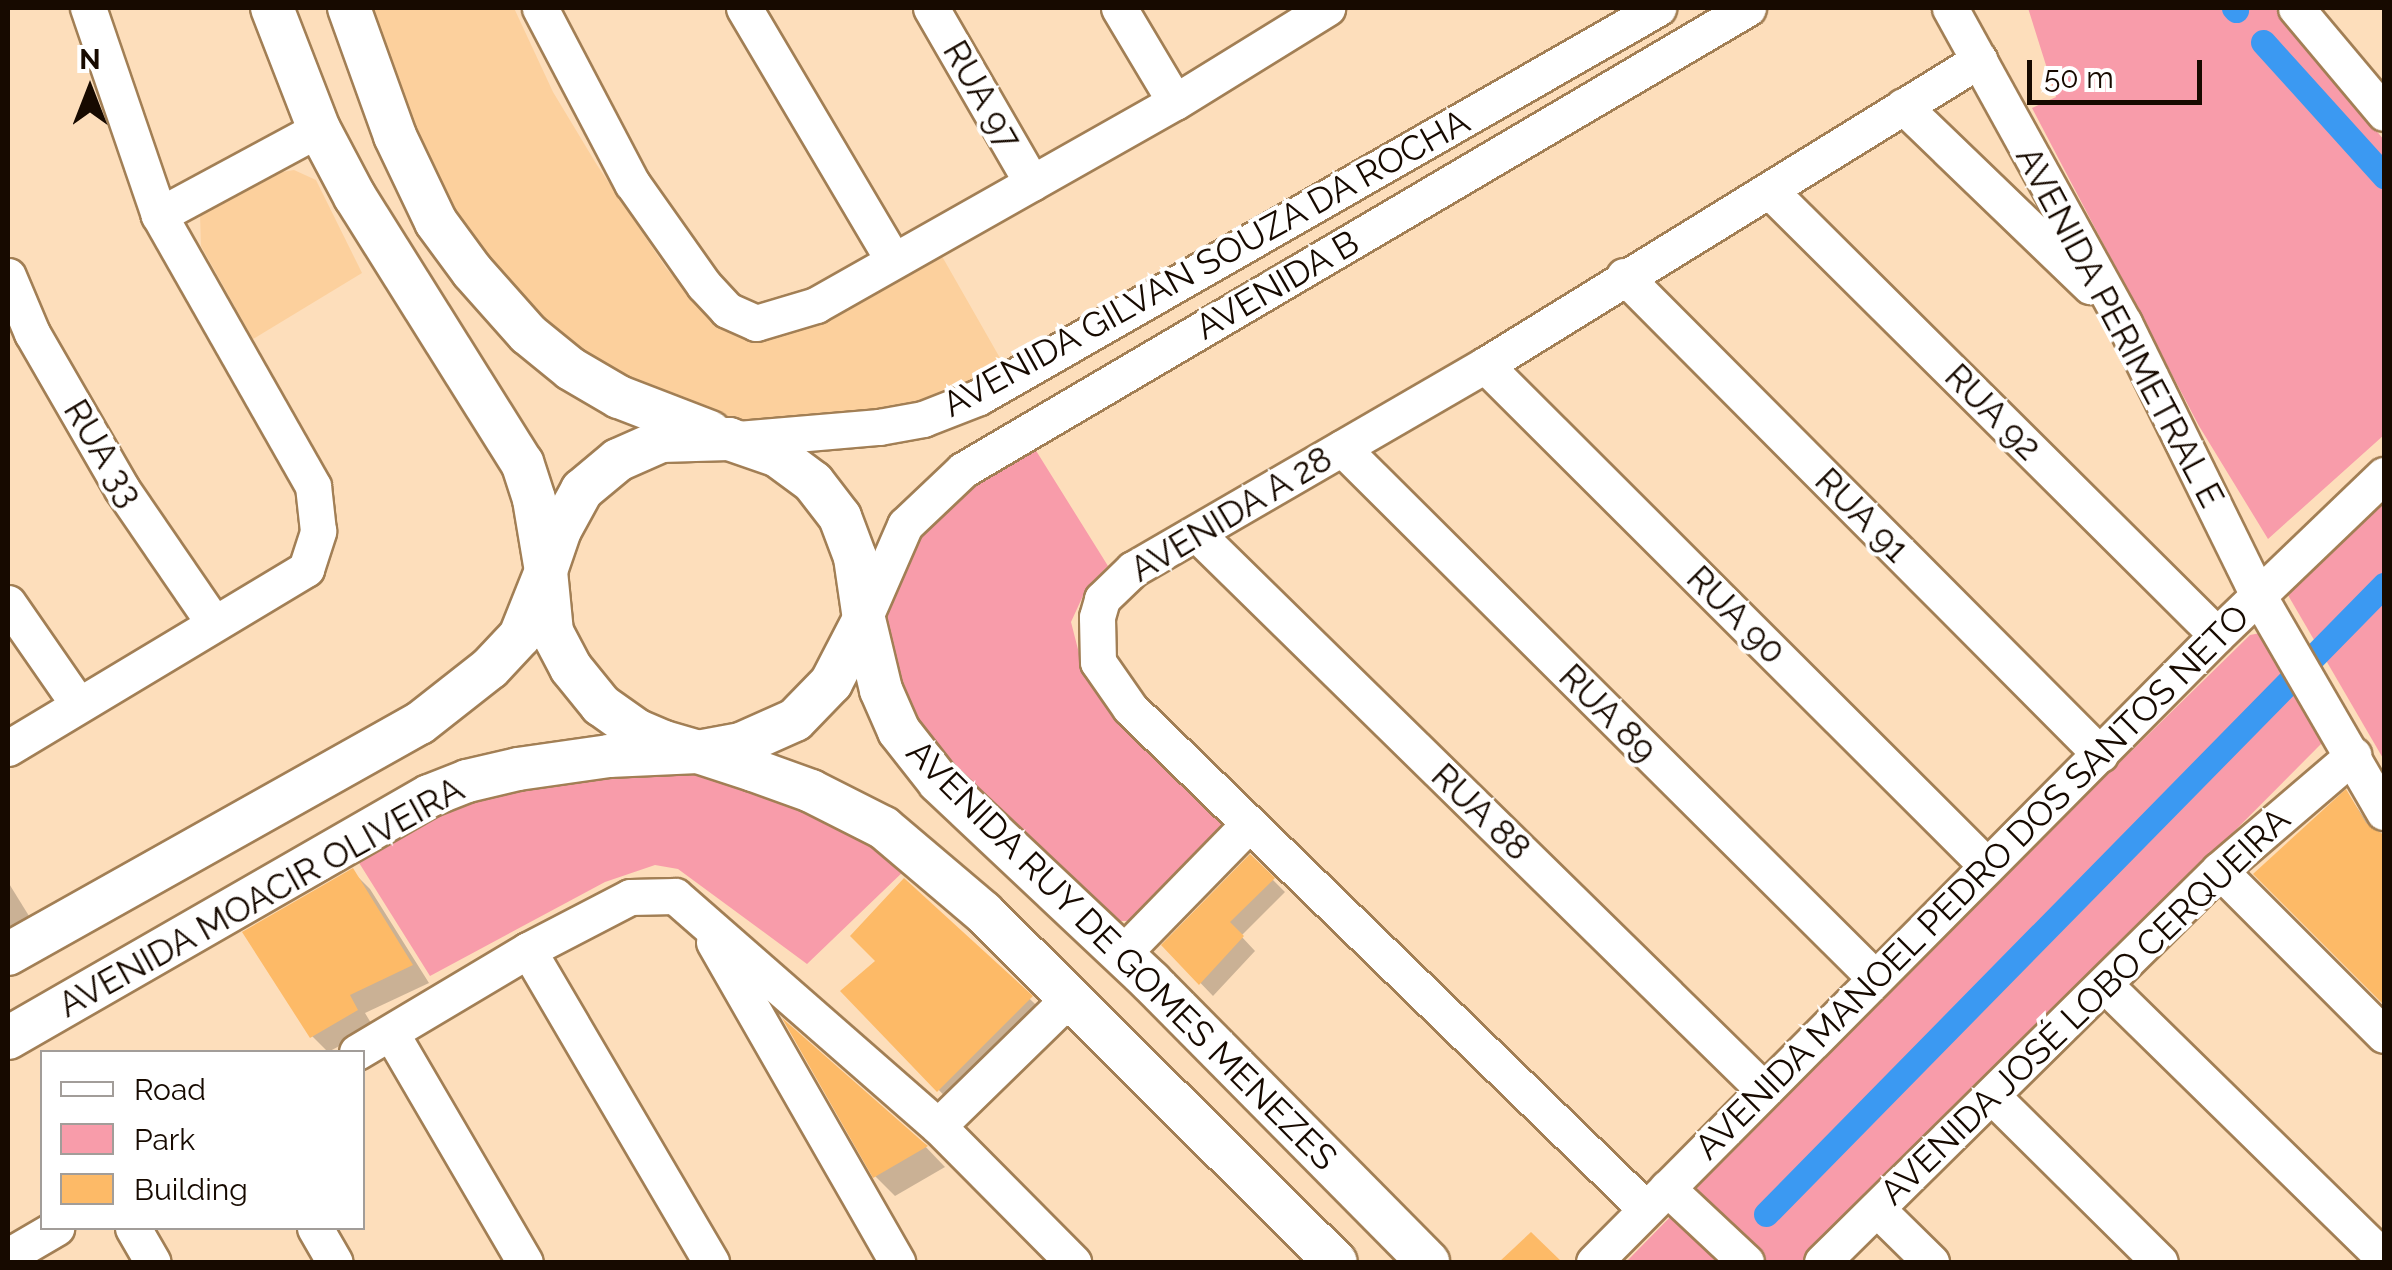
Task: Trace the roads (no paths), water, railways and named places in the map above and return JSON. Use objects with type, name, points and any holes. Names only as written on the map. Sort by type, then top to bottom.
[{"type":"main road","points":[[272,8],[319,129],[355,197],[522,463],[534,499],[552,632],[570,668],[601,706],[636,730],[698,752],[741,744],[795,720],[831,683],[864,619],[855,558],[831,505],[813,482],[778,456],[620,397],[572,369],[528,334],[472,271],[436,222],[395,136],[349,8]]},
{"type":"main road","points":[[546,571],[560,530],[582,490],[618,460],[661,442],[729,439]]},
{"type":"main road","name":"AVENIDA MOACIR OLIVEIRA","points":[[8,954],[420,723],[490,668],[520,636],[546,571]]},
{"type":"main road","name":"AVENIDA RUY DE GOMES MENEZES","points":[[864,619],[881,690],[900,731],[939,782],[1122,954],[1428,1262]]},
{"type":"main road","name":"AVENIDA RUY DE GOMES MENEZES","points":[[698,752],[812,792],[884,828],[983,912],[1336,1262]]},
{"type":"main road","name":"AVENIDA MOACIR OLIVEIRA","points":[[8,1038],[429,796],[467,781],[518,770],[610,756],[698,752]]},
{"type":"main road","points":[[1178,1106],[1227,1060]]},
{"type":"street","points":[[8,748],[306,569],[316,546],[313,486],[160,215],[88,8]]},
{"type":"street","points":[[540,8],[632,183],[727,310],[756,323],[816,305],[892,258],[1175,102],[1310,12]]},
{"type":"street","points":[[744,8],[892,258]]},
{"type":"street","name":"RUA 97","points":[[931,8],[1032,183]]},
{"type":"street","points":[[1119,8],[1175,102]]},
{"type":"street","name":"AVENIDA GILVAN SOUZA DA ROCHA","points":[[729,439],[878,427],[923,419],[979,397],[1658,8]]},
{"type":"street","name":"AVENIDA B","points":[[864,619],[905,526],[963,470],[1748,8]]},
{"type":"street","name":"AVENIDA PERIMETRAL E","points":[[1950,8],[2118,312],[2258,595]]},
{"type":"street","points":[[2296,8],[2384,113]]},
{"type":"street","name":"AVENIDA A 28","points":[[1746,1262],[1656,1199],[1249,824],[1130,708],[1098,662],[1097,617],[1114,584],[1485,365],[1980,60]]},
{"type":"street","points":[[1903,106],[2118,312]]},
{"type":"street","points":[[160,215],[319,129]]},
{"type":"street","name":"RUA 92","points":[[1769,190],[2217,635]]},
{"type":"street","name":"RUA 33","points":[[8,276],[32,333],[122,489],[213,622]]},
{"type":"street","name":"RUA 91","points":[[1624,276],[2100,754]]},
{"type":"street","name":"RUA 90","points":[[1485,365],[1988,866]]},
{"type":"street","name":"RUA 89","points":[[1342,448],[1874,977]]},
{"type":"street","points":[[2258,595],[2384,475]]},
{"type":"street","name":"RUA 88","points":[[1198,534],[1764,1090]]},
{"type":"street","name":"AVENIDA MANOEL PEDRO DOS SANTOS NETO","points":[[1594,1262],[2258,595],[2384,812]]},
{"type":"street","points":[[8,603],[78,704]]},
{"type":"street","name":"AVENIDA JOSÉ LOBO CERQUEIRA","points":[[1822,1262],[2106,986],[2219,870],[2353,755]]},
{"type":"street","points":[[1122,954],[1249,824]]},
{"type":"street","points":[[2219,870],[2384,1035]]},
{"type":"street","points":[[361,1050],[528,950],[646,894],[675,896],[938,1126],[1073,1262]]},
{"type":"street","points":[[698,915],[898,1262]]},
{"type":"street","points":[[528,950],[711,1262]]},
{"type":"street","points":[[2106,986],[2384,1258]]},
{"type":"street","points":[[938,1126],[1069,998]]},
{"type":"street","points":[[391,1033],[526,1262]]},
{"type":"street","points":[[1992,1096],[2160,1262]]},
{"type":"street","points":[[1877,1208],[1931,1262]]},
{"type":"street","points":[[8,1256],[53,1230]]},
{"type":"street","points":[[133,1230],[153,1262]]},
{"type":"street","points":[[315,1230],[335,1262]]},
{"type":"waterway","points":[[2263,42],[2384,176]]},
{"type":"waterway","points":[[1766,1214],[2384,585]]}]
